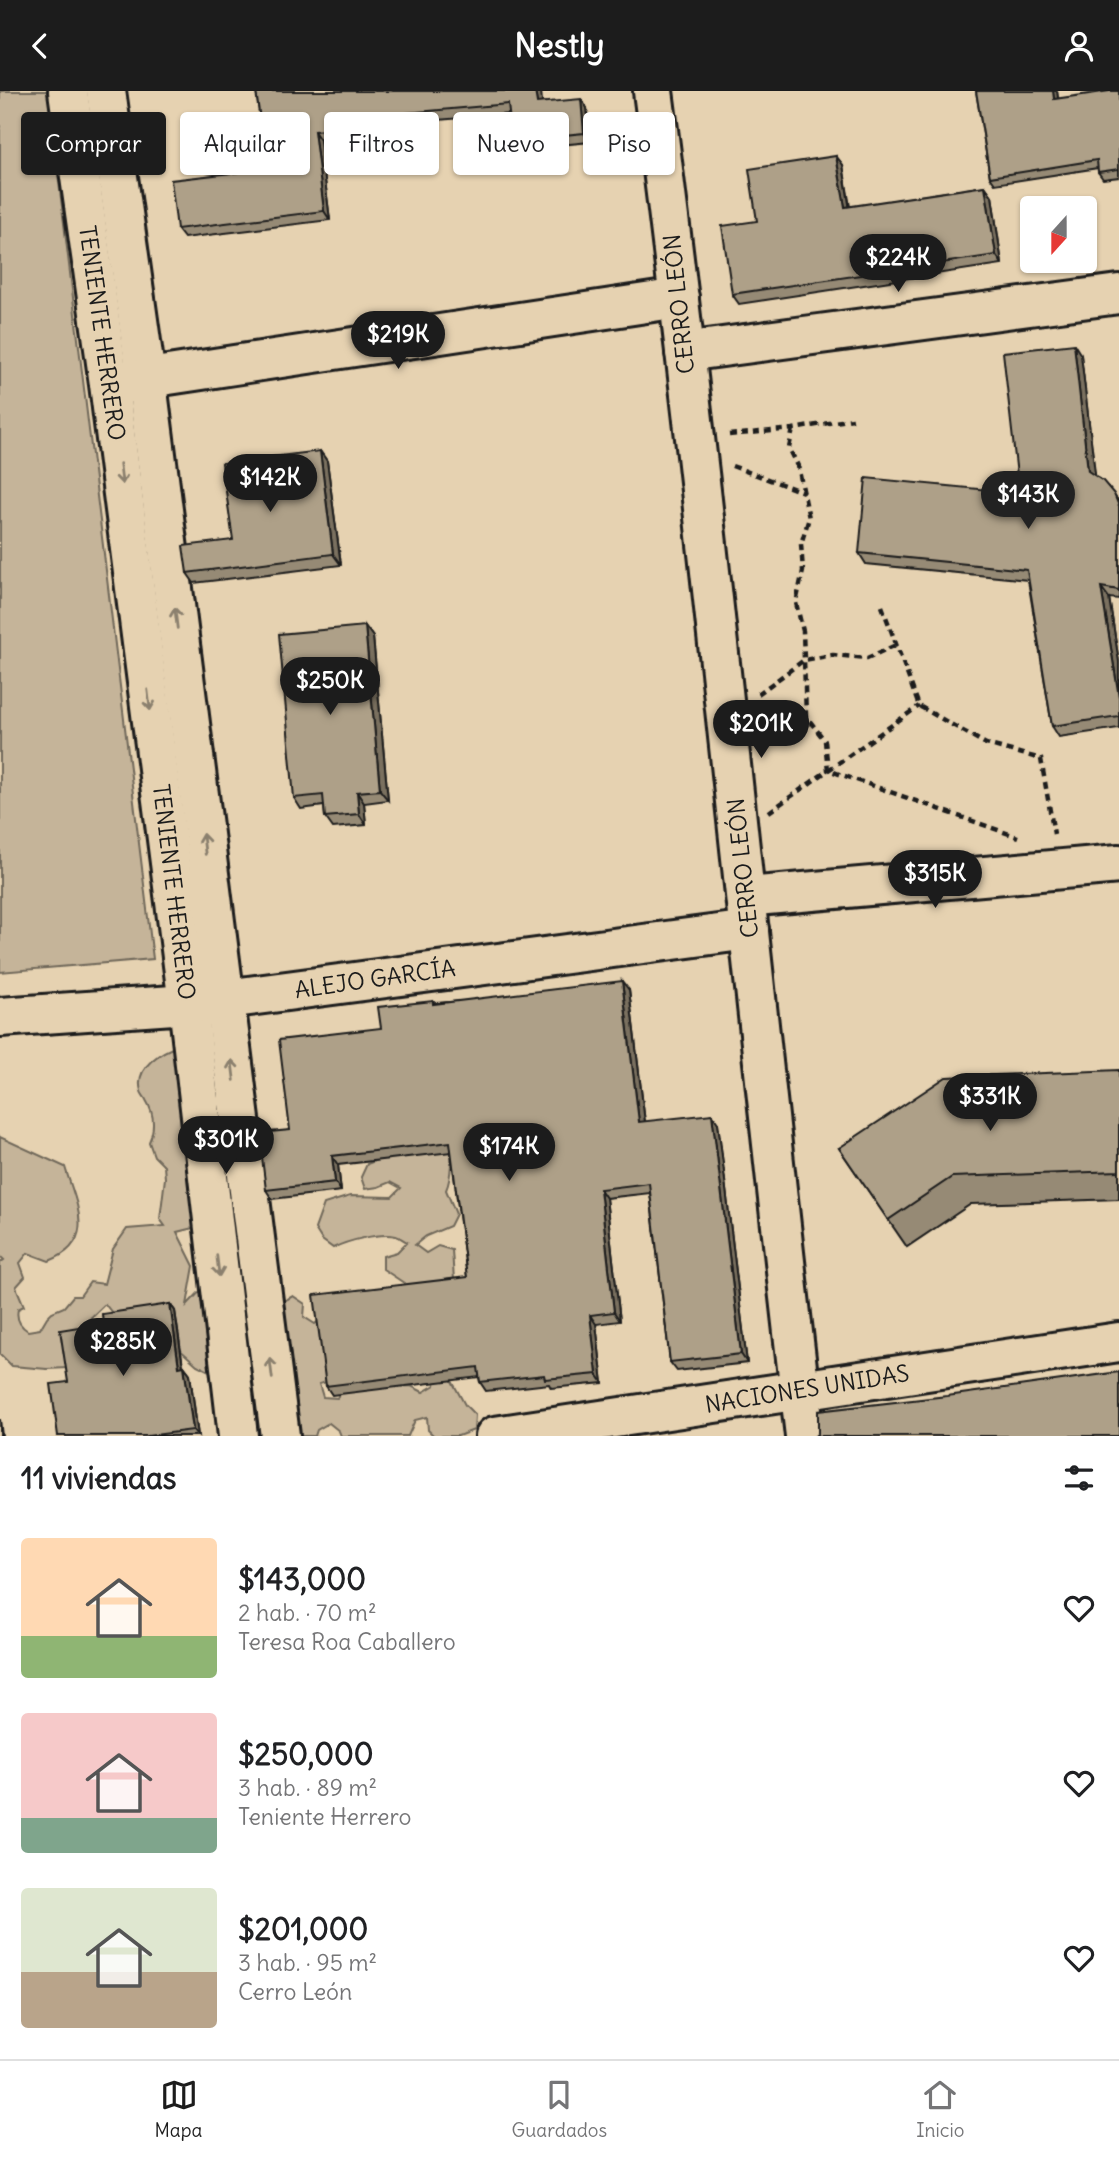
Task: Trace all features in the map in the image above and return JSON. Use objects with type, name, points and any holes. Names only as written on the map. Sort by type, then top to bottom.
[{"type":"street","name":"TENIENTE HERRERO","points":[[68,91],[128,381]]},
{"type":"street","name":"TENIENTE HERRERO","points":[[106,91],[128,381],[206,1002],[250,1202],[280,1436]]},
{"type":"street","name":"CERRO LEÓN","points":[[653,91],[685,352],[805,1436]]},
{"type":"street","points":[[685,352],[1119,294]]},
{"type":"street","points":[[128,381],[678,299]]},
{"type":"street","name":"ALEJO GARCÍA","points":[[0,1017],[206,1002],[748,913],[1119,865]]},
{"type":"street","name":"TENIENTE HERRERO","points":[[206,1002],[212,1208],[238,1436]]},
{"type":"street","points":[[212,1208],[250,1202]]},
{"type":"street","name":"NACIONES UNIDAS","points":[[495,1436],[1119,1342]]},
{"type":"path","points":[[728,444],[730,434],[793,429],[853,419]]},
{"type":"path","points":[[793,429],[789,448],[798,466],[809,518],[801,544],[803,571],[796,603],[803,631],[806,716],[824,741],[828,770]]},
{"type":"path","points":[[724,463],[804,492]]},
{"type":"path","points":[[881,606],[919,706],[986,744],[1041,759],[1055,837],[1045,837]]},
{"type":"path","points":[[752,683],[754,697],[804,660],[833,655],[867,658],[896,645]]},
{"type":"path","points":[[769,812],[919,706]]},
{"type":"path","points":[[828,770],[1025,839],[1012,840]]},
{"type":"path","points":[[767,799],[769,824]]},
{"type":"shaded area","points":[[0,91],[48,91],[51,112],[21,112],[21,175],[58,175],[153,959],[0,972]]},
{"type":"shaded area","points":[[180,1045],[197,1227],[177,1232],[194,1266],[187,1305],[204,1287],[224,1364],[209,1371],[197,1365],[177,1347],[112,1313],[105,1304],[81,1327],[67,1368],[12,1366],[0,1354],[0,1263],[4,1260],[0,1256],[0,1137],[65,1167],[78,1208],[78,1233],[74,1243],[64,1253],[49,1261],[28,1253],[20,1263],[25,1277],[16,1287],[24,1306],[18,1309],[18,1319],[28,1331],[40,1329],[52,1312],[64,1307],[73,1296],[80,1296],[90,1282],[104,1284],[113,1249],[127,1229],[165,1226],[160,1219],[164,1166],[154,1156],[149,1142],[153,1121],[149,1105],[141,1092],[140,1082],[151,1061]]},
{"type":"shaded area","points":[[452,1151],[446,1190],[456,1214],[450,1226],[426,1236],[415,1245],[426,1253],[438,1246],[452,1250],[460,1370],[452,1381],[465,1405],[475,1415],[474,1430],[458,1436],[434,1436],[428,1430],[427,1417],[415,1420],[408,1436],[341,1436],[329,1423],[317,1430],[315,1436],[280,1436],[278,1374],[289,1352],[270,1334],[282,1302],[293,1296],[305,1304],[304,1317],[315,1324],[325,1315],[345,1377],[319,1384],[323,1397],[337,1398],[343,1387],[411,1386],[423,1392],[435,1385],[437,1372],[405,1296],[404,1283],[383,1269],[383,1256],[397,1252],[407,1242],[396,1236],[381,1235],[333,1248],[322,1240],[315,1229],[324,1204],[350,1196],[392,1197],[401,1188],[390,1182],[365,1189],[361,1177],[367,1164],[380,1159]]},
{"type":"building","points":[[256,91],[535,91],[537,103],[581,99],[583,133],[569,134],[569,112],[509,112],[508,104],[418,112],[324,112],[324,130],[314,131],[324,211],[177,229],[171,180],[215,175],[310,175],[310,112],[259,112]]},
{"type":"building","points":[[976,91],[1053,91],[1054,99],[1119,91],[1119,169],[1098,172],[1097,160],[990,177]]},
{"type":"building","points":[[836,156],[845,207],[985,186],[996,255],[732,294],[722,226],[757,221],[749,169]]},
{"type":"building","points":[[1074,344],[1088,471],[1103,481],[1114,494],[1119,506],[1119,590],[1101,587],[1119,697],[1119,716],[1052,726],[1027,570],[859,553],[866,478],[1019,493],[1003,352]]},
{"type":"building","points":[[320,451],[333,554],[187,573],[183,546],[233,540],[222,463]]},
{"type":"building","points":[[365,626],[380,790],[357,792],[359,814],[325,817],[323,795],[294,798],[279,634]]},
{"type":"building","points":[[622,981],[639,1122],[712,1114],[741,1354],[670,1362],[649,1183],[600,1189],[614,1312],[590,1315],[597,1374],[545,1379],[544,1375],[480,1382],[478,1367],[326,1386],[314,1295],[467,1277],[450,1142],[332,1156],[335,1182],[266,1190],[259,1133],[290,1130],[279,1040],[381,1028],[378,1007],[433,1001],[433,1004]]},
{"type":"building","points":[[1119,1070],[1119,1171],[952,1177],[888,1220],[839,1148],[946,1077]]},
{"type":"building","points":[[170,1304],[179,1367],[184,1366],[193,1430],[147,1436],[58,1436],[51,1384],[68,1382],[60,1330],[103,1323],[102,1314]]},
{"type":"building","points":[[1119,1372],[1119,1436],[815,1436],[818,1433],[818,1411]]}]
